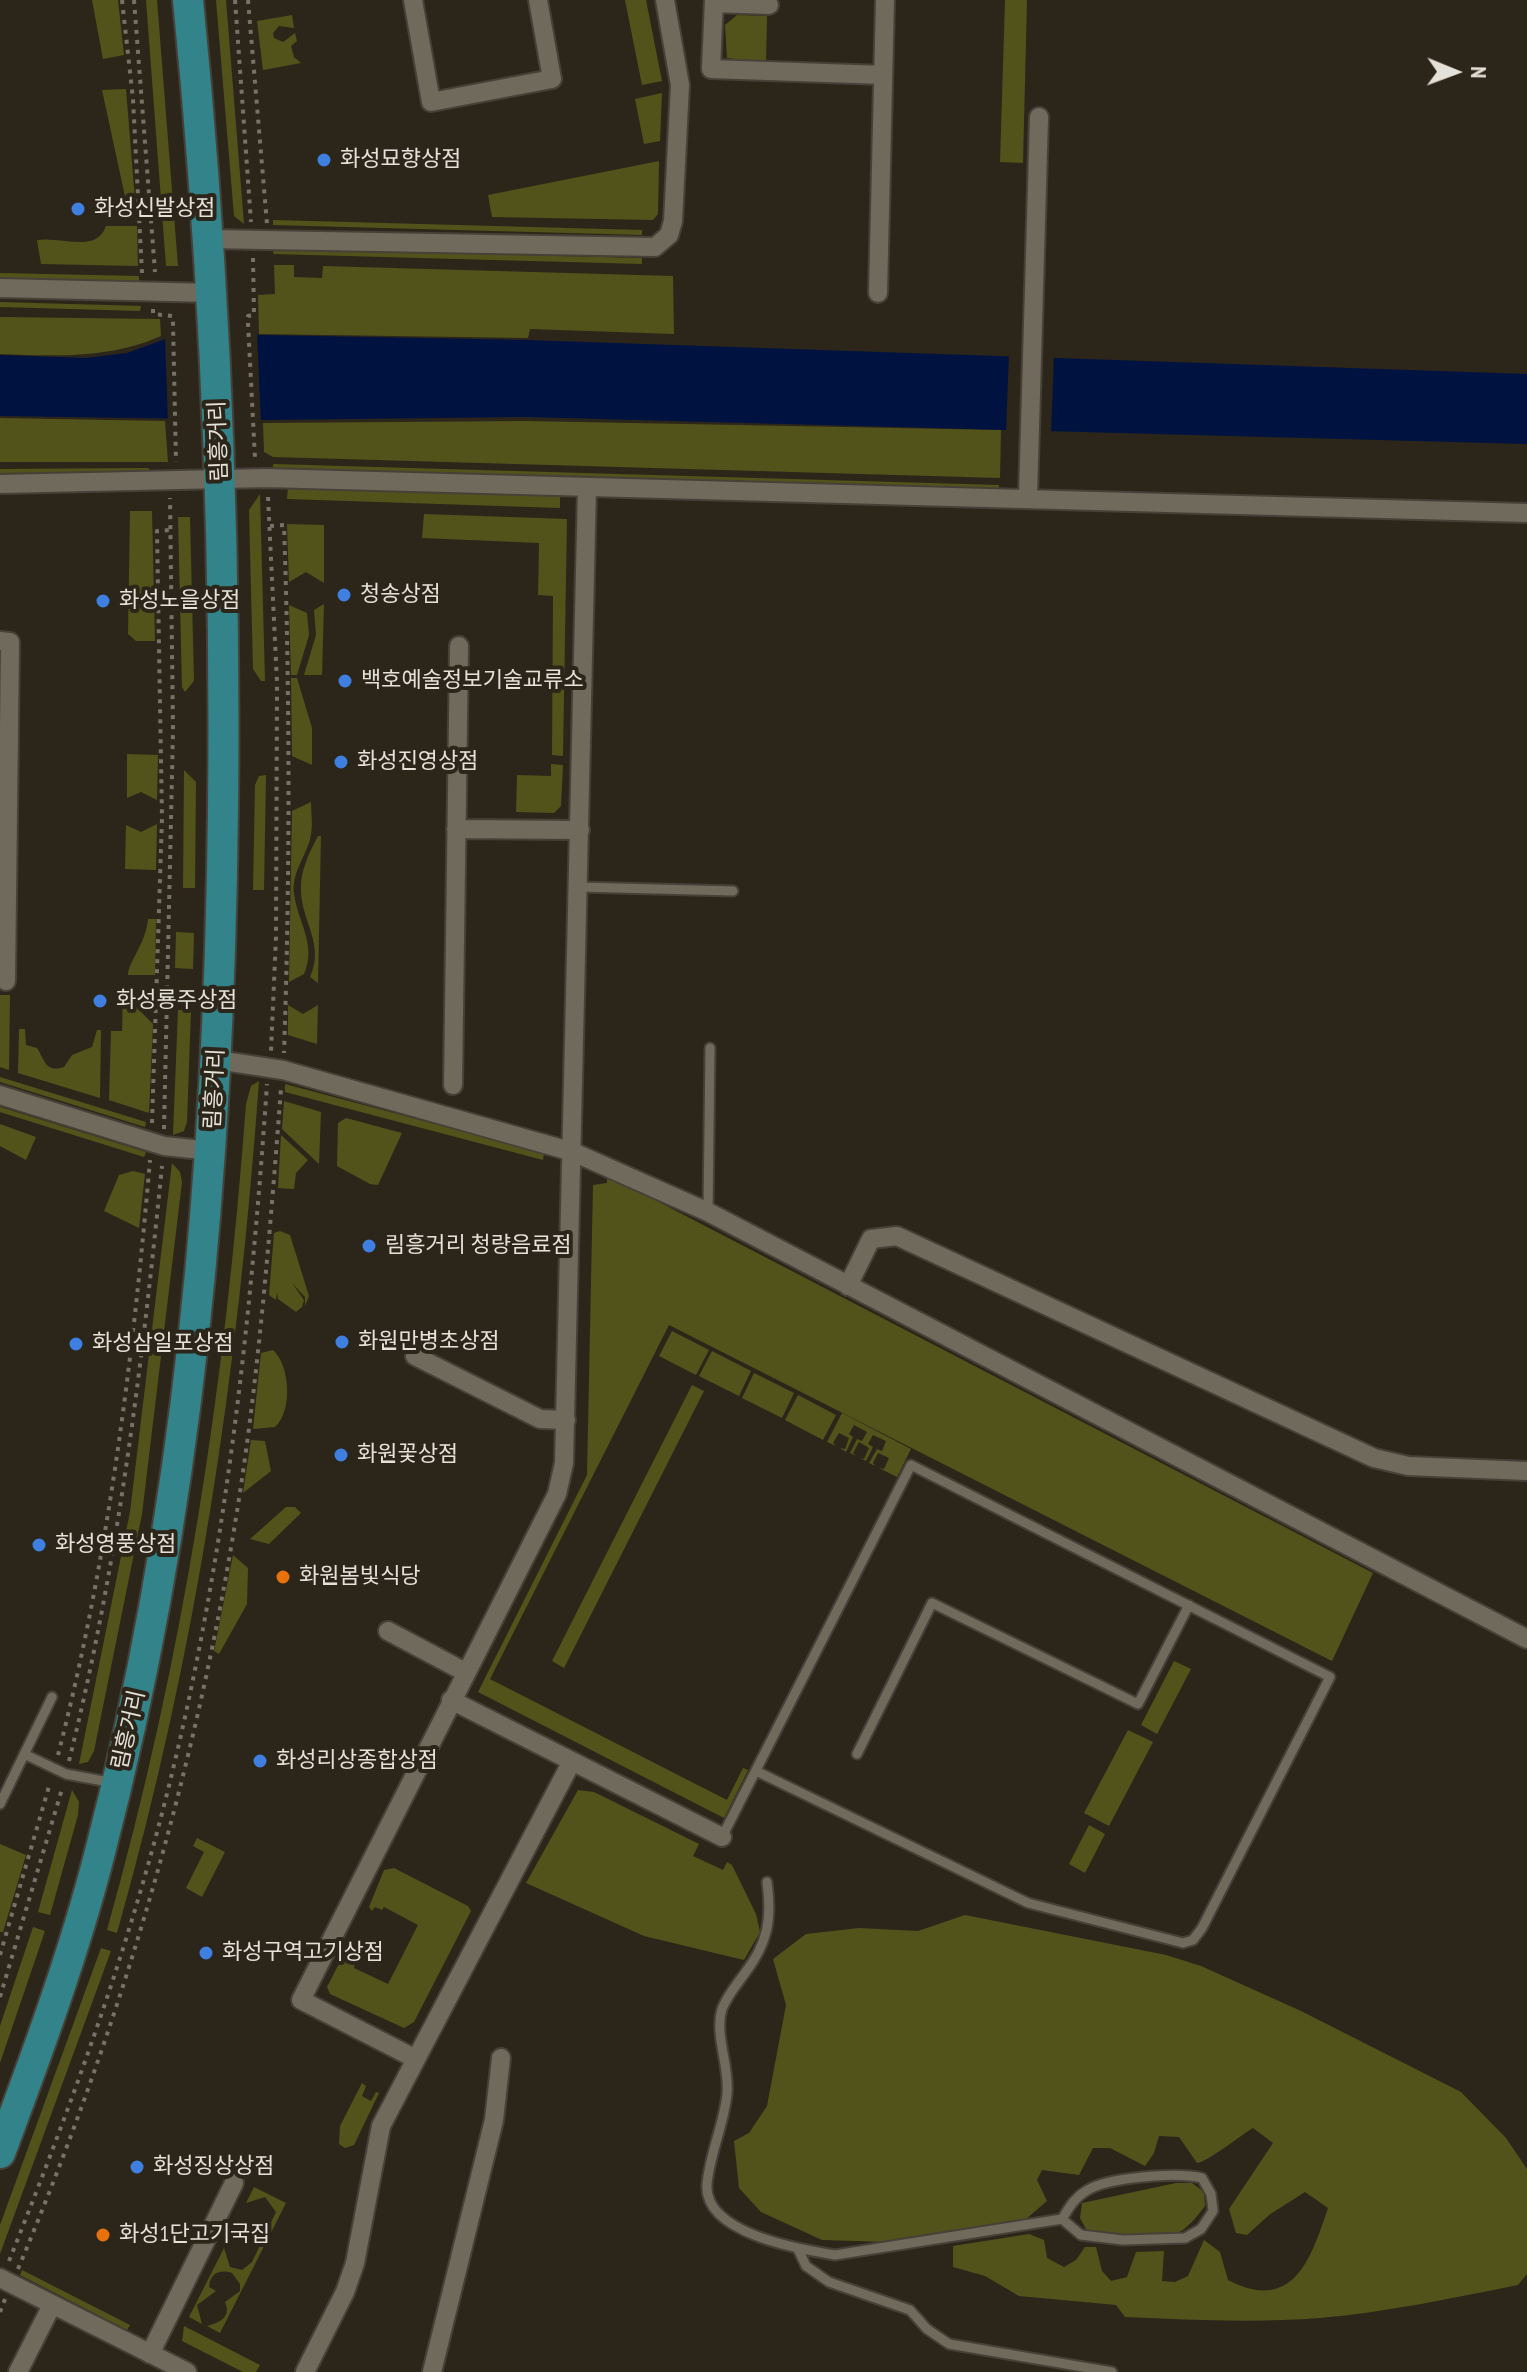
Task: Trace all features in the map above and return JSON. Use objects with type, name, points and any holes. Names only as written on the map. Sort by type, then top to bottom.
[{"type":"main road","name":"림흥거리","points":[[0,2153],[74,1940],[117,1783],[170,1525],[200,1304],[217,1060],[225,694],[215,323],[188,0]]},
{"type":"street","points":[[413,0],[431,102],[552,79],[538,0]]},
{"type":"street","points":[[209,239],[647,248],[664,242],[673,221],[680,85],[665,0]]},
{"type":"street","points":[[878,293],[885,0]]},
{"type":"street","points":[[769,5],[714,2],[711,69],[883,75]]},
{"type":"street","points":[[1028,496],[1039,117]]},
{"type":"street","points":[[0,288],[213,293]]},
{"type":"street","points":[[0,484],[170,481],[220,468],[267,478],[1028,496],[1527,513]]},
{"type":"street","points":[[416,2059],[301,2000],[557,1494],[564,1463],[587,487]]},
{"type":"street","points":[[0,641],[10,642],[4,763],[6,981]]},
{"type":"street","points":[[453,1085],[459,646]]},
{"type":"street","points":[[456,829],[580,830]]},
{"type":"street","points":[[217,1060],[283,1070],[573,1152],[708,1212],[1527,1639]]},
{"type":"street","points":[[0,1095],[157,1144],[211,1151]]},
{"type":"street","points":[[848,1286],[871,1239],[897,1236],[1374,1458],[1408,1466],[1527,1471]]},
{"type":"street","points":[[415,1356],[540,1419],[566,1420]]},
{"type":"street","points":[[388,1631],[465,1672]]},
{"type":"street","points":[[451,1700],[722,1837]]},
{"type":"street","points":[[305,2372],[345,2292],[355,2263],[377,2137],[571,1763]]},
{"type":"street","points":[[432,2372],[494,2120],[501,2058]]},
{"type":"street","points":[[150,2354],[234,2183]]},
{"type":"street","points":[[6,2281],[187,2372]]},
{"type":"street","points":[[18,2372],[52,2305]]},
{"type":"lane","points":[[579,887],[733,891]]},
{"type":"lane","points":[[708,1212],[710,1048]]},
{"type":"lane","points":[[722,1837],[911,1465],[1330,1677],[1193,1940],[1183,1943],[1028,1903],[756,1771]]},
{"type":"lane","points":[[857,1754],[932,1603],[1138,1704],[1189,1605]]},
{"type":"lane","points":[[0,1804],[52,1697]]},
{"type":"lane","points":[[24,1754],[66,1774],[117,1783]]},
{"type":"lane","points":[[767,1882],[771,1911],[767,1939],[722,2010],[727,2098],[706,2187],[710,2203],[730,2224],[798,2249],[835,2255],[1062,2219],[1081,2235],[1123,2240],[1185,2238],[1201,2229],[1213,2211],[1211,2194],[1202,2178],[1184,2174],[1088,2189],[1072,2202],[1062,2219]]},
{"type":"lane","points":[[798,2249],[806,2266],[829,2282],[910,2310],[927,2329],[949,2344],[1112,2372]]},
{"type":"path","points":[[0,1997],[66,1774],[88,1685],[134,1424],[157,1144],[173,730],[170,481],[178,455],[173,323],[172,316],[153,314],[148,292],[122,0]]},
{"type":"path","points":[[134,0],[144,102],[148,292]]},
{"type":"path","points":[[235,0],[260,238]]},
{"type":"path","points":[[248,0],[267,191],[254,315],[248,316],[253,455]]},
{"type":"path","points":[[0,2312],[6,2281],[57,2174],[128,1973],[192,1738],[220,1602],[248,1437],[265,1295],[283,1070],[289,807],[284,525],[270,526]]},
{"type":"path","points":[[0,1955],[54,1769],[107,1517],[157,1144],[162,818],[157,531],[170,530]]},
{"type":"shaded area","points":[[92,0],[118,0],[124,55],[103,59]]},
{"type":"shaded area","points":[[146,0],[157,0],[178,266],[166,266]]},
{"type":"shaded area","points":[[216,0],[226,0],[244,224],[234,216]]},
{"type":"shaded area","points":[[625,0],[646,0],[662,81],[642,85]]},
{"type":"shaded area","points":[[1005,0],[1027,0],[1023,163],[1000,162]]},
{"type":"shaded area","points":[[292,15],[294,28],[279,26],[273,33],[274,38],[283,42],[295,33],[297,41],[291,46],[294,57],[301,63],[263,70],[257,21]]},
{"type":"shaded area","points":[[737,15],[767,16],[766,63],[727,58],[725,25]]},
{"type":"shaded area","points":[[126,89],[135,200],[126,201],[102,90]]},
{"type":"shaded area","points":[[662,93],[660,141],[644,144],[635,99]]},
{"type":"shaded area","points":[[659,161],[658,214],[653,220],[492,217],[488,195]]},
{"type":"shaded area","points":[[273,220],[642,230],[642,235],[273,225]]},
{"type":"shaded area","points":[[106,226],[137,226],[138,266],[41,264],[37,240],[86,242],[95,239]]},
{"type":"shaded area","points":[[274,249],[642,258],[642,264],[273,254]]},
{"type":"shaded area","points":[[274,265],[294,265],[294,277],[322,278],[323,266],[673,276],[674,334],[530,329],[528,338],[259,334],[258,295],[275,294]]},
{"type":"shaded area","points":[[0,273],[139,276],[139,282],[0,278]]},
{"type":"shaded area","points":[[0,302],[141,306],[140,311],[0,307]]},
{"type":"shaded area","points":[[0,317],[160,319],[161,336],[102,352],[0,354]]},
{"type":"shaded area","points":[[0,418],[165,421],[168,462],[0,462]]},
{"type":"shaded area","points":[[526,421],[1001,430],[1000,478],[273,457],[264,452],[263,423]]},
{"type":"shaded area","points":[[273,464],[999,485],[999,489],[273,468]]},
{"type":"shaded area","points":[[149,468],[149,472],[0,473],[0,469]]},
{"type":"shaded area","points":[[288,487],[560,496],[560,508],[287,499]]},
{"type":"shaded area","points":[[260,494],[265,681],[261,681],[253,669],[249,510]]},
{"type":"shaded area","points":[[130,511],[152,511],[155,641],[136,641],[128,634]]},
{"type":"shaded area","points":[[424,514],[567,519],[563,756],[552,755],[553,596],[538,595],[539,543],[422,538]]},
{"type":"shaded area","points":[[178,517],[190,517],[194,681],[185,692],[182,687]]},
{"type":"shaded area","points":[[287,524],[324,525],[324,583],[306,572],[289,582]]},
{"type":"shaded area","points":[[324,604],[322,675],[304,675],[316,635],[314,610]]},
{"type":"shaded area","points":[[289,605],[307,613],[309,635],[297,675],[291,675]]},
{"type":"shaded area","points":[[291,678],[297,678],[312,728],[312,765],[292,756]]},
{"type":"shaded area","points":[[127,754],[158,755],[157,800],[141,792],[127,798]]},
{"type":"shaded area","points":[[551,764],[563,765],[561,806],[554,813],[516,812],[517,775],[551,776]]},
{"type":"shaded area","points":[[184,770],[196,782],[195,888],[183,888]]},
{"type":"shaded area","points":[[266,775],[264,890],[253,890],[255,785],[259,776]]},
{"type":"shaded area","points":[[311,802],[311,834],[294,886],[296,905],[308,943],[307,963],[304,974],[289,982],[292,811]]},
{"type":"shaded area","points":[[157,824],[156,870],[125,869],[126,825],[141,832]]},
{"type":"shaded area","points":[[318,836],[321,836],[318,983],[310,977],[315,954],[302,903],[301,884],[308,856]]},
{"type":"shaded area","points":[[148,919],[156,919],[155,975],[128,975],[144,936]]},
{"type":"shaded area","points":[[176,932],[194,933],[193,969],[175,968]]},
{"type":"shaded area","points":[[123,994],[153,1024],[149,1113],[109,1100],[111,1031],[122,1031]]},
{"type":"shaded area","points":[[0,995],[10,995],[9,1070],[0,1067]]},
{"type":"shaded area","points":[[288,1005],[303,1014],[318,1005],[317,1044],[288,1035]]},
{"type":"shaded area","points":[[178,1010],[191,1010],[187,1122],[184,1131],[173,1135]]},
{"type":"shaded area","points":[[19,1029],[25,1029],[26,1045],[37,1048],[46,1064],[53,1068],[64,1067],[72,1055],[92,1047],[97,1030],[101,1030],[100,1098],[18,1073]]},
{"type":"shaded area","points":[[0,1077],[146,1122],[145,1127],[0,1082]]},
{"type":"shaded area","points":[[259,1081],[239,1298],[210,1511],[170,1722],[117,1933],[107,1930],[158,1726],[198,1521],[226,1314],[246,1104],[251,1086]]},
{"type":"shaded area","points":[[285,1084],[544,1153],[543,1160],[285,1092]]},
{"type":"shaded area","points":[[284,1101],[321,1112],[319,1164],[282,1129]]},
{"type":"shaded area","points":[[0,1107],[146,1152],[144,1157],[0,1112]]},
{"type":"shaded area","points":[[346,1118],[402,1133],[378,1185],[370,1184],[337,1166],[338,1123]]},
{"type":"shaded area","points":[[0,1124],[36,1137],[26,1160],[0,1146]]},
{"type":"shaded area","points":[[281,1135],[308,1160],[296,1173],[294,1189],[278,1188]]},
{"type":"shaded area","points":[[172,1163],[180,1172],[182,1182],[142,1514],[94,1751],[88,1762],[79,1764],[130,1512]]},
{"type":"shaded area","points":[[133,1171],[145,1174],[139,1228],[104,1211],[119,1175]]},
{"type":"shaded area","points":[[607,1175],[1373,1573],[1332,1661],[669,1325],[490,1679],[727,1800],[743,1768],[748,1770],[724,1818],[478,1692],[587,1475],[593,1185],[607,1183]]},
{"type":"shaded area","points":[[280,1231],[290,1235],[309,1296],[305,1306],[305,1297],[292,1283],[304,1300],[296,1312],[278,1299],[277,1292],[276,1300],[269,1295],[274,1233]]},
{"type":"shaded area","points":[[672,1331],[709,1350],[696,1375],[659,1356]]},
{"type":"shaded area","points":[[273,1350],[286,1377],[285,1410],[275,1427],[253,1429],[261,1353]]},
{"type":"shaded area","points":[[712,1351],[751,1371],[739,1396],[699,1376]]},
{"type":"shaded area","points":[[754,1373],[794,1393],[782,1418],[742,1398]]},
{"type":"shaded area","points":[[692,1385],[704,1391],[564,1668],[552,1661]]},
{"type":"shaded area","points":[[798,1395],[836,1415],[823,1440],[785,1420]]},
{"type":"shaded area","points":[[842,1413],[911,1449],[897,1477],[879,1468],[884,1469],[889,1458],[878,1453],[873,1463],[875,1466],[869,1463],[877,1449],[882,1451],[886,1441],[873,1435],[868,1444],[873,1447],[866,1461],[860,1458],[864,1459],[869,1448],[859,1442],[853,1453],[856,1456],[850,1453],[857,1439],[862,1441],[867,1432],[854,1425],[849,1434],[853,1437],[846,1452],[840,1448],[845,1449],[849,1438],[839,1433],[833,1443],[836,1446],[827,1442]]},
{"type":"shaded area","points":[[251,1440],[265,1441],[271,1471],[243,1493]]},
{"type":"shaded area","points":[[286,1507],[295,1507],[301,1513],[269,1544],[250,1539]]},
{"type":"shaded area","points":[[233,1555],[248,1568],[247,1604],[219,1654],[214,1651]]},
{"type":"shaded area","points":[[1174,1661],[1191,1669],[1157,1734],[1141,1725]]},
{"type":"shaded area","points":[[1128,1730],[1153,1742],[1109,1826],[1084,1813]]},
{"type":"shaded area","points":[[72,1790],[79,1802],[78,1815],[50,1915],[38,1912]]},
{"type":"shaded area","points":[[578,1790],[594,1792],[699,1844],[693,1856],[723,1870],[727,1862],[732,1865],[756,1914],[760,1932],[744,1960],[644,1936],[526,1883]]},
{"type":"shaded area","points":[[1089,1825],[1105,1834],[1085,1873],[1069,1864]]},
{"type":"shaded area","points":[[197,1838],[225,1852],[202,1897],[186,1888],[204,1852],[193,1846]]},
{"type":"shaded area","points":[[0,1844],[26,1855],[3,1932],[0,1932]]},
{"type":"shaded area","points":[[394,1868],[468,1906],[471,1911],[414,2022],[404,2028],[330,1994],[327,1987],[346,1950],[352,1952],[348,1959],[355,1963],[354,1968],[388,1984],[418,1925],[384,1907],[382,1910],[375,1907],[372,1911],[369,1907],[384,1870]]},
{"type":"shaded area","points":[[965,1915],[1166,1955],[1201,1966],[1301,2011],[1461,2092],[1506,2138],[1527,2169],[1527,2274],[1518,2285],[1395,2308],[1320,2318],[1222,2320],[1125,2317],[1116,2305],[1019,2296],[985,2276],[953,2267],[953,2246],[1029,2234],[1044,2240],[1047,2258],[1064,2267],[1076,2260],[1085,2247],[1096,2247],[1102,2271],[1111,2281],[1127,2277],[1136,2252],[1164,2251],[1162,2281],[1175,2282],[1188,2276],[1204,2240],[1220,2252],[1228,2280],[1250,2289],[1269,2290],[1284,2286],[1306,2262],[1328,2208],[1305,2192],[1269,2215],[1247,2235],[1236,2233],[1229,2209],[1273,2143],[1253,2128],[1216,2154],[1197,2163],[1179,2137],[1159,2136],[1154,2153],[1145,2166],[1110,2148],[1093,2148],[1079,2175],[1042,2170],[1037,2180],[1047,2201],[1026,2219],[890,2242],[822,2240],[761,2212],[739,2188],[734,2141],[749,2133],[767,2106],[786,2005],[773,1959],[806,1934],[859,1928],[918,1931]]},
{"type":"shaded area","points":[[33,1927],[45,1931],[0,2063],[0,2026]]},
{"type":"shaded area","points":[[101,1948],[111,1951],[0,2254],[0,2225]]},
{"type":"shaded area","points":[[362,2083],[366,2086],[362,2096],[371,2101],[376,2092],[379,2093],[354,2145],[345,2148],[339,2144],[340,2126]]},
{"type":"shaded area","points":[[1176,2183],[1192,2183],[1204,2192],[1205,2206],[1186,2228],[1174,2234],[1136,2236],[1087,2231],[1080,2218],[1082,2203]]},
{"type":"shaded area","points":[[254,2187],[286,2203],[220,2333],[207,2326],[223,2319],[227,2312],[225,2302],[240,2291],[240,2284],[232,2273],[220,2272],[211,2278],[209,2287],[216,2291],[197,2305],[202,2324],[189,2317],[224,2248],[230,2267],[242,2270],[252,2262],[276,2212],[265,2197],[246,2203]]},
{"type":"shaded area","points":[[22,2270],[130,2325],[127,2330],[20,2275]]},
{"type":"shaded area","points":[[184,2326],[260,2365],[256,2372],[243,2372],[182,2341]]},
{"type":"water","points":[[263,335],[527,340],[1527,374],[1527,444],[525,417],[268,420],[0,416],[0,355],[86,358],[127,353],[168,338]]},
{"type":"pier","points":[[257,331],[261,424],[168,424],[165,335]]},
{"type":"pier","points":[[1009,353],[1054,354],[1051,433],[1006,432]]},
{"type":"place","name":"화성묘향상점","points":[[324,160]]},
{"type":"place","name":"화성신발상점","points":[[78,209]]},
{"type":"place","name":"청송상점","points":[[344,595]]},
{"type":"place","name":"화성노을상점","points":[[103,601]]},
{"type":"place","name":"백호예술정보기술교류소","points":[[345,681]]},
{"type":"place","name":"화성진영상점","points":[[341,762]]},
{"type":"place","name":"화성룡주상점","points":[[100,1001]]},
{"type":"place","name":"림흥거리 청량음료점","points":[[369,1246]]},
{"type":"place","name":"화원만병초상점","points":[[342,1342]]},
{"type":"place","name":"화성삼일포상점","points":[[76,1344]]},
{"type":"place","name":"화원꽃상점","points":[[341,1455]]},
{"type":"place","name":"화성영풍상점","points":[[39,1545]]},
{"type":"place","name":"화원봄빛식당","points":[[283,1577]]},
{"type":"place","name":"화성리상종합상점","points":[[260,1761]]},
{"type":"place","name":"화성구역고기상점","points":[[206,1953]]},
{"type":"place","name":"화성징상상점","points":[[137,2167]]},
{"type":"place","name":"화성1단고기국집","points":[[103,2235]]}]
